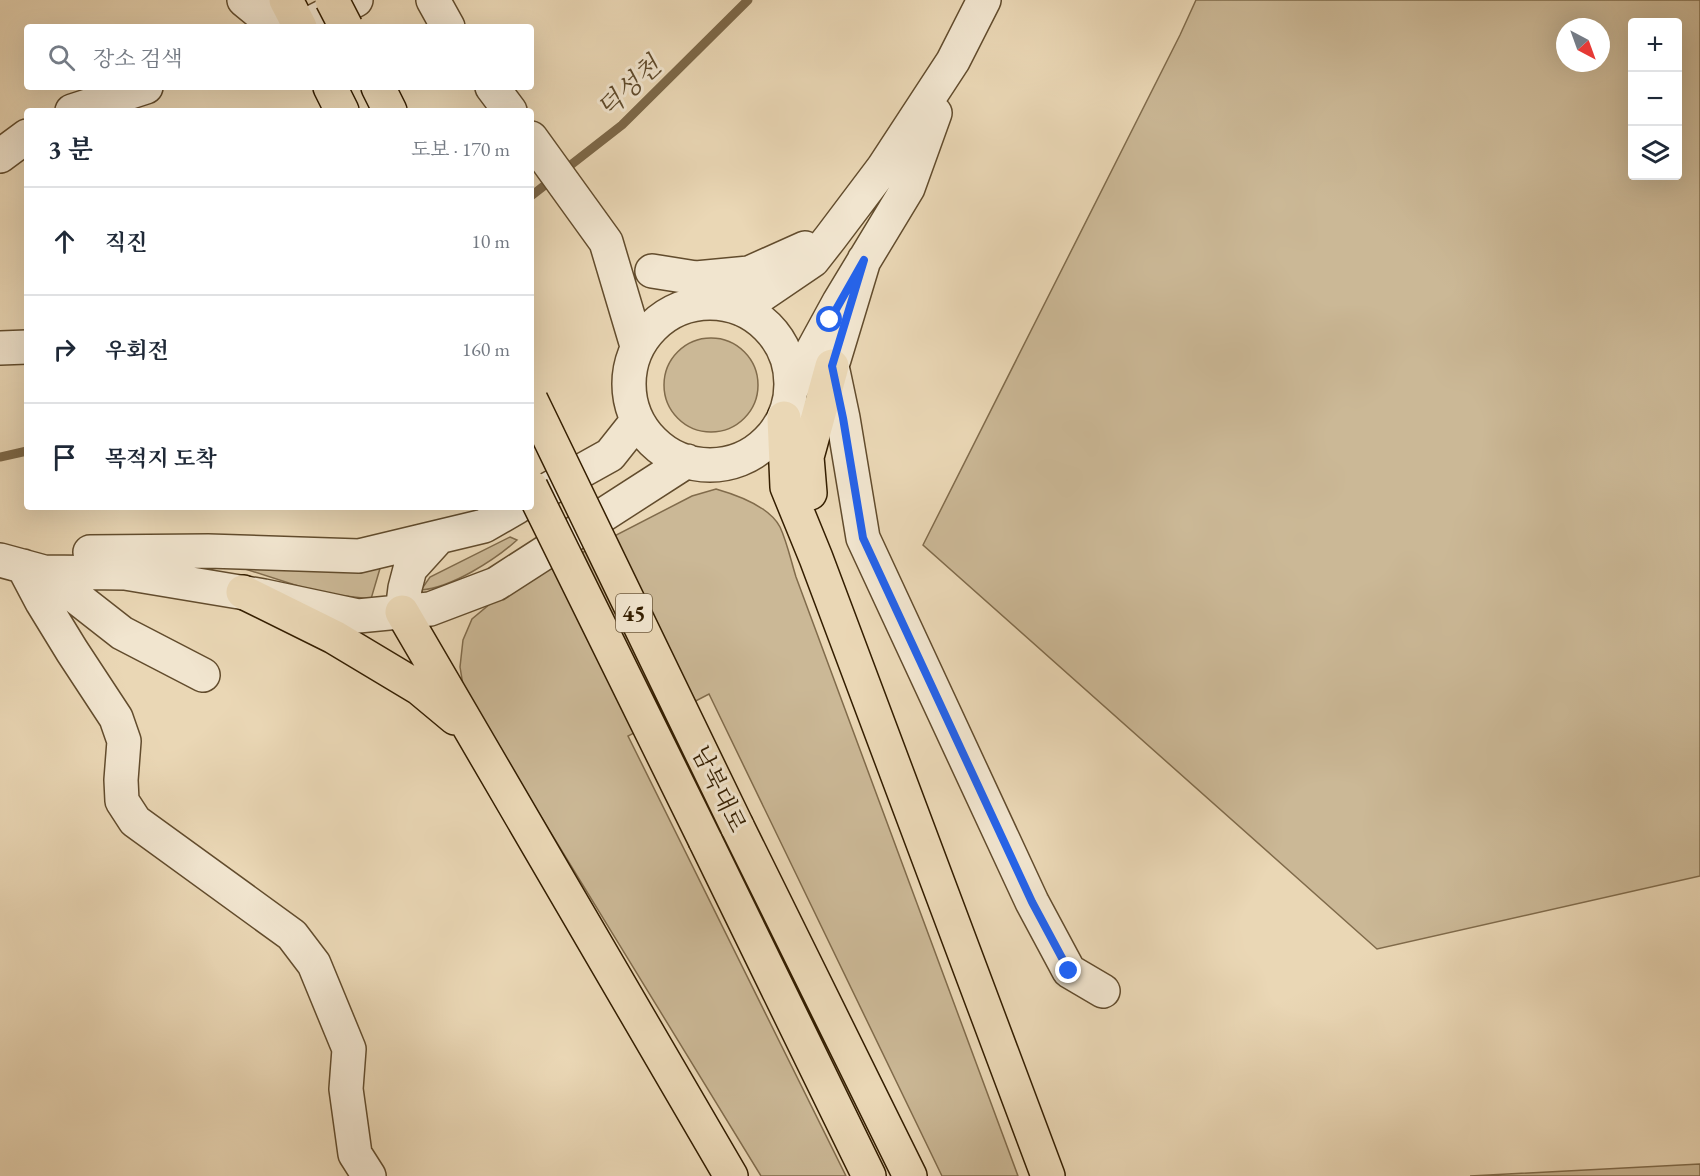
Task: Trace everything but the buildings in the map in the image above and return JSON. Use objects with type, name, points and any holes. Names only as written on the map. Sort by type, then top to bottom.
[{"type":"highway","points":[[286,0],[299,24]]},
{"type":"highway","points":[[332,0],[344,24]]},
{"type":"highway","points":[[332,90],[340,108]]},
{"type":"highway","points":[[380,90],[388,108]]},
{"type":"highway","points":[[816,558],[807,457],[832,366]]},
{"type":"highway","points":[[788,404],[787,486],[1048,1176]]},
{"type":"highway","name":"남북대로","points":[[534,406],[737,826],[910,1176]]},
{"type":"highway","name":"남북대로","points":[[534,493],[869,1176]]},
{"type":"highway","points":[[243,592],[334,638],[419,688],[474,733]]},
{"type":"highway","points":[[402,612],[731,1176]]},
{"type":"street","points":[[244,0],[273,24]]},
{"type":"street","points":[[307,24],[356,0]]},
{"type":"street","points":[[433,0],[446,24]]},
{"type":"street","points":[[741,309],[813,260],[883,168],[953,61],[984,0]]},
{"type":"street","points":[[788,404],[789,362],[777,337],[757,317],[731,305],[704,302],[676,310],[653,326],[637,346],[629,371],[630,397],[638,422],[652,442],[674,457],[699,464],[725,464],[749,455],[769,439],[788,404],[839,302],[908,188],[953,61]]},
{"type":"street","points":[[81,108],[137,90]]},
{"type":"street","points":[[494,90],[508,108]]},
{"type":"street","points":[[0,156],[24,138]]},
{"type":"street","points":[[534,142],[606,242],[637,346]]},
{"type":"street","points":[[652,271],[696,278],[749,273],[831,237]]},
{"type":"street","points":[[606,242],[704,302]]},
{"type":"street","points":[[864,260],[832,366],[863,538],[1037,912],[1069,971],[1103,991]]},
{"type":"street","points":[[0,348],[24,347]]},
{"type":"street","points":[[534,497],[610,455],[638,422]]},
{"type":"street","points":[[17,563],[125,573],[243,592],[358,616],[430,609],[496,584],[687,461]]},
{"type":"street","points":[[17,563],[28,549],[89,552],[208,551],[359,556],[484,526],[512,510]]},
{"type":"street","points":[[402,612],[410,569],[439,537]]},
{"type":"street","points":[[17,563],[122,633],[203,675]]},
{"type":"street","points":[[17,563],[116,718],[124,741],[122,801],[135,821],[292,935],[314,964],[349,1049],[346,1089],[355,1154],[369,1176]]},
{"type":"shaded area","points":[[1196,0],[1700,0],[1700,876],[1377,949],[923,545]]},
{"type":"shaded area","points":[[711,338],[729,342],[744,352],[754,367],[758,385],[754,403],[744,418],[729,428],[711,432],[693,428],[678,418],[668,403],[664,385],[668,367],[678,352],[693,342]]},
{"type":"shaded area","points":[[716,489],[743,498],[760,507],[780,527],[796,577],[1018,1176],[942,1176],[709,694],[628,736],[846,1176],[761,1176],[464,691],[460,667],[463,640],[472,619],[502,594],[692,496]]},
{"type":"shaded area","points":[[510,537],[517,540],[472,572],[446,584],[421,590],[430,577]]},
{"type":"shaded area","points":[[381,565],[371,599],[320,593],[239,567]]},
{"type":"shaded area","points":[[1700,1164],[1700,1176],[1470,1176]]},
{"type":"waterway","name":"덕성천","points":[[534,194],[622,125],[748,0]]},
{"type":"waterway","name":"덕성천","points":[[0,457],[24,452]]},
{"type":"route","points":[[830,320],[864,260],[832,366],[863,538],[1032,902],[1069,971]]}]
